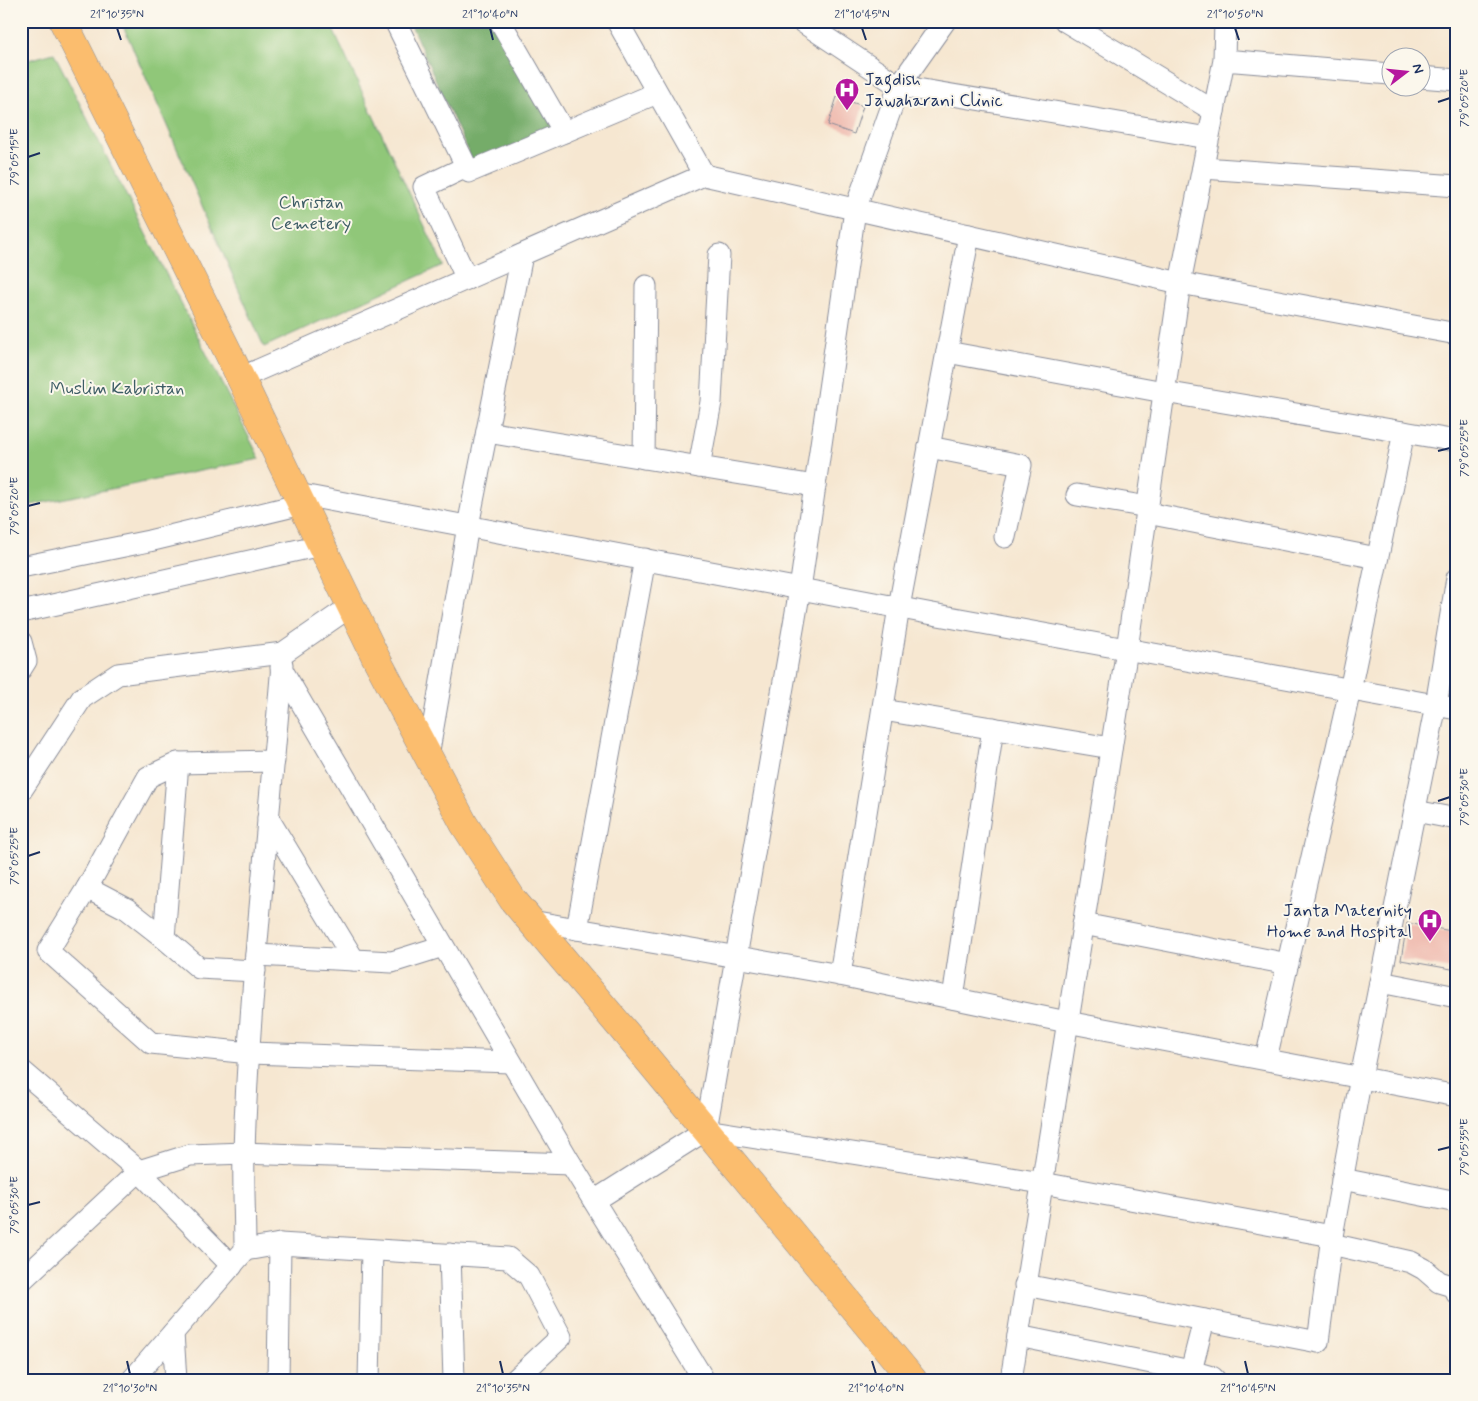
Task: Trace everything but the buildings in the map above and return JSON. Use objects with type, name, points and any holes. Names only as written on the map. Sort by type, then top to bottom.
[{"type":"main road","points":[[63,21],[376,658],[464,824],[513,900],[630,1038],[913,1380]]},
{"type":"street","points":[[395,21],[469,172],[658,93]]},
{"type":"street","points":[[500,21],[564,132]]},
{"type":"street","points":[[617,21],[704,175]]},
{"type":"street","points":[[801,21],[899,86],[1208,138]]},
{"type":"street","points":[[706,1130],[800,589],[855,210],[899,86],[945,21]]},
{"type":"street","points":[[1065,21],[1214,111]]},
{"type":"street","points":[[1010,1380],[1127,649],[1180,283],[1224,60],[1225,21]]},
{"type":"street","points":[[1224,60],[1380,73]]},
{"type":"street","points":[[1430,78],[1457,80]]},
{"type":"street","points":[[466,167],[424,187],[466,279]]},
{"type":"street","points":[[1203,168],[1457,186]]},
{"type":"street","points":[[240,378],[704,175],[1180,283],[1457,334]]},
{"type":"street","points":[[840,975],[900,608],[969,235]]},
{"type":"street","points":[[428,756],[468,526],[522,255]]},
{"type":"street","points":[[699,467],[711,402],[718,255]]},
{"type":"street","points":[[644,458],[646,286]]},
{"type":"street","points":[[947,352],[1164,392],[1457,441]]},
{"type":"street","points":[[487,432],[815,486]]},
{"type":"street","points":[[1266,1059],[1350,690],[1404,432]]},
{"type":"street","points":[[929,447],[1021,465],[1005,537]]},
{"type":"street","points":[[1077,496],[1377,558]]},
{"type":"street","points":[[21,567],[149,540],[299,499],[468,526],[900,608],[1447,707]]},
{"type":"street","points":[[21,612],[321,545]]},
{"type":"street","points":[[577,929],[645,560]]},
{"type":"street","points":[[1025,1285],[1318,1342],[1331,1240],[1380,982],[1415,811],[1447,707],[1457,578]]},
{"type":"street","points":[[21,791],[82,698],[118,674],[282,660],[351,606]]},
{"type":"street","points":[[21,642],[26,661],[21,670]]},
{"type":"street","points":[[132,1380],[245,1250],[244,1153],[255,963],[282,660]]},
{"type":"street","points":[[282,660],[510,1062],[570,1164],[704,1380]]},
{"type":"street","points":[[883,710],[1111,748]]},
{"type":"street","points":[[953,998],[993,728]]},
{"type":"street","points":[[274,761],[178,763],[148,777],[87,888],[48,951],[150,1043],[250,1052],[510,1062]]},
{"type":"street","points":[[164,938],[178,763]]},
{"type":"street","points":[[1415,811],[1457,819]]},
{"type":"street","points":[[268,818],[354,960]]},
{"type":"street","points":[[87,888],[127,909],[198,968],[255,963],[354,960],[392,962],[443,946]]},
{"type":"street","points":[[530,921],[840,975],[1067,1022],[1361,1076],[1457,1096]]},
{"type":"street","points":[[1083,924],[1288,964]]},
{"type":"street","points":[[1380,982],[1457,997]]},
{"type":"street","points":[[22,1071],[139,1171],[232,1266]]},
{"type":"street","points":[[594,1201],[706,1130],[1042,1183],[1331,1240],[1411,1262],[1424,1269],[1439,1282],[1452,1286],[1457,1294]]},
{"type":"street","points":[[21,1281],[139,1171],[190,1155],[244,1153],[570,1164]]},
{"type":"street","points":[[1342,1179],[1457,1202]]},
{"type":"street","points":[[245,1250],[280,1244],[508,1258],[529,1276],[561,1337],[515,1380]]},
{"type":"street","points":[[278,1380],[280,1244]]},
{"type":"street","points":[[369,1380],[372,1250]]},
{"type":"street","points":[[450,1254],[454,1380]]},
{"type":"street","points":[[1191,1371],[1204,1320]]},
{"type":"street","points":[[173,1333],[176,1380]]},
{"type":"street","points":[[1018,1336],[1191,1371],[1212,1377],[1215,1380]]},
{"type":"green space","name":"Christan Cemetery","points":[[121,21],[329,21],[443,265],[264,347]]},
{"type":"green space","points":[[409,21],[492,21],[553,127],[474,165]]},
{"type":"green space","name":"Muslim Kabristan","points":[[54,53],[260,459],[21,507],[21,62]]},
{"type":"place","name":"Jagdish Jawaharani Clinic","points":[[847,111]]},
{"type":"place","name":"Janta Maternity Home and Hospital","points":[[1430,942]]}]
